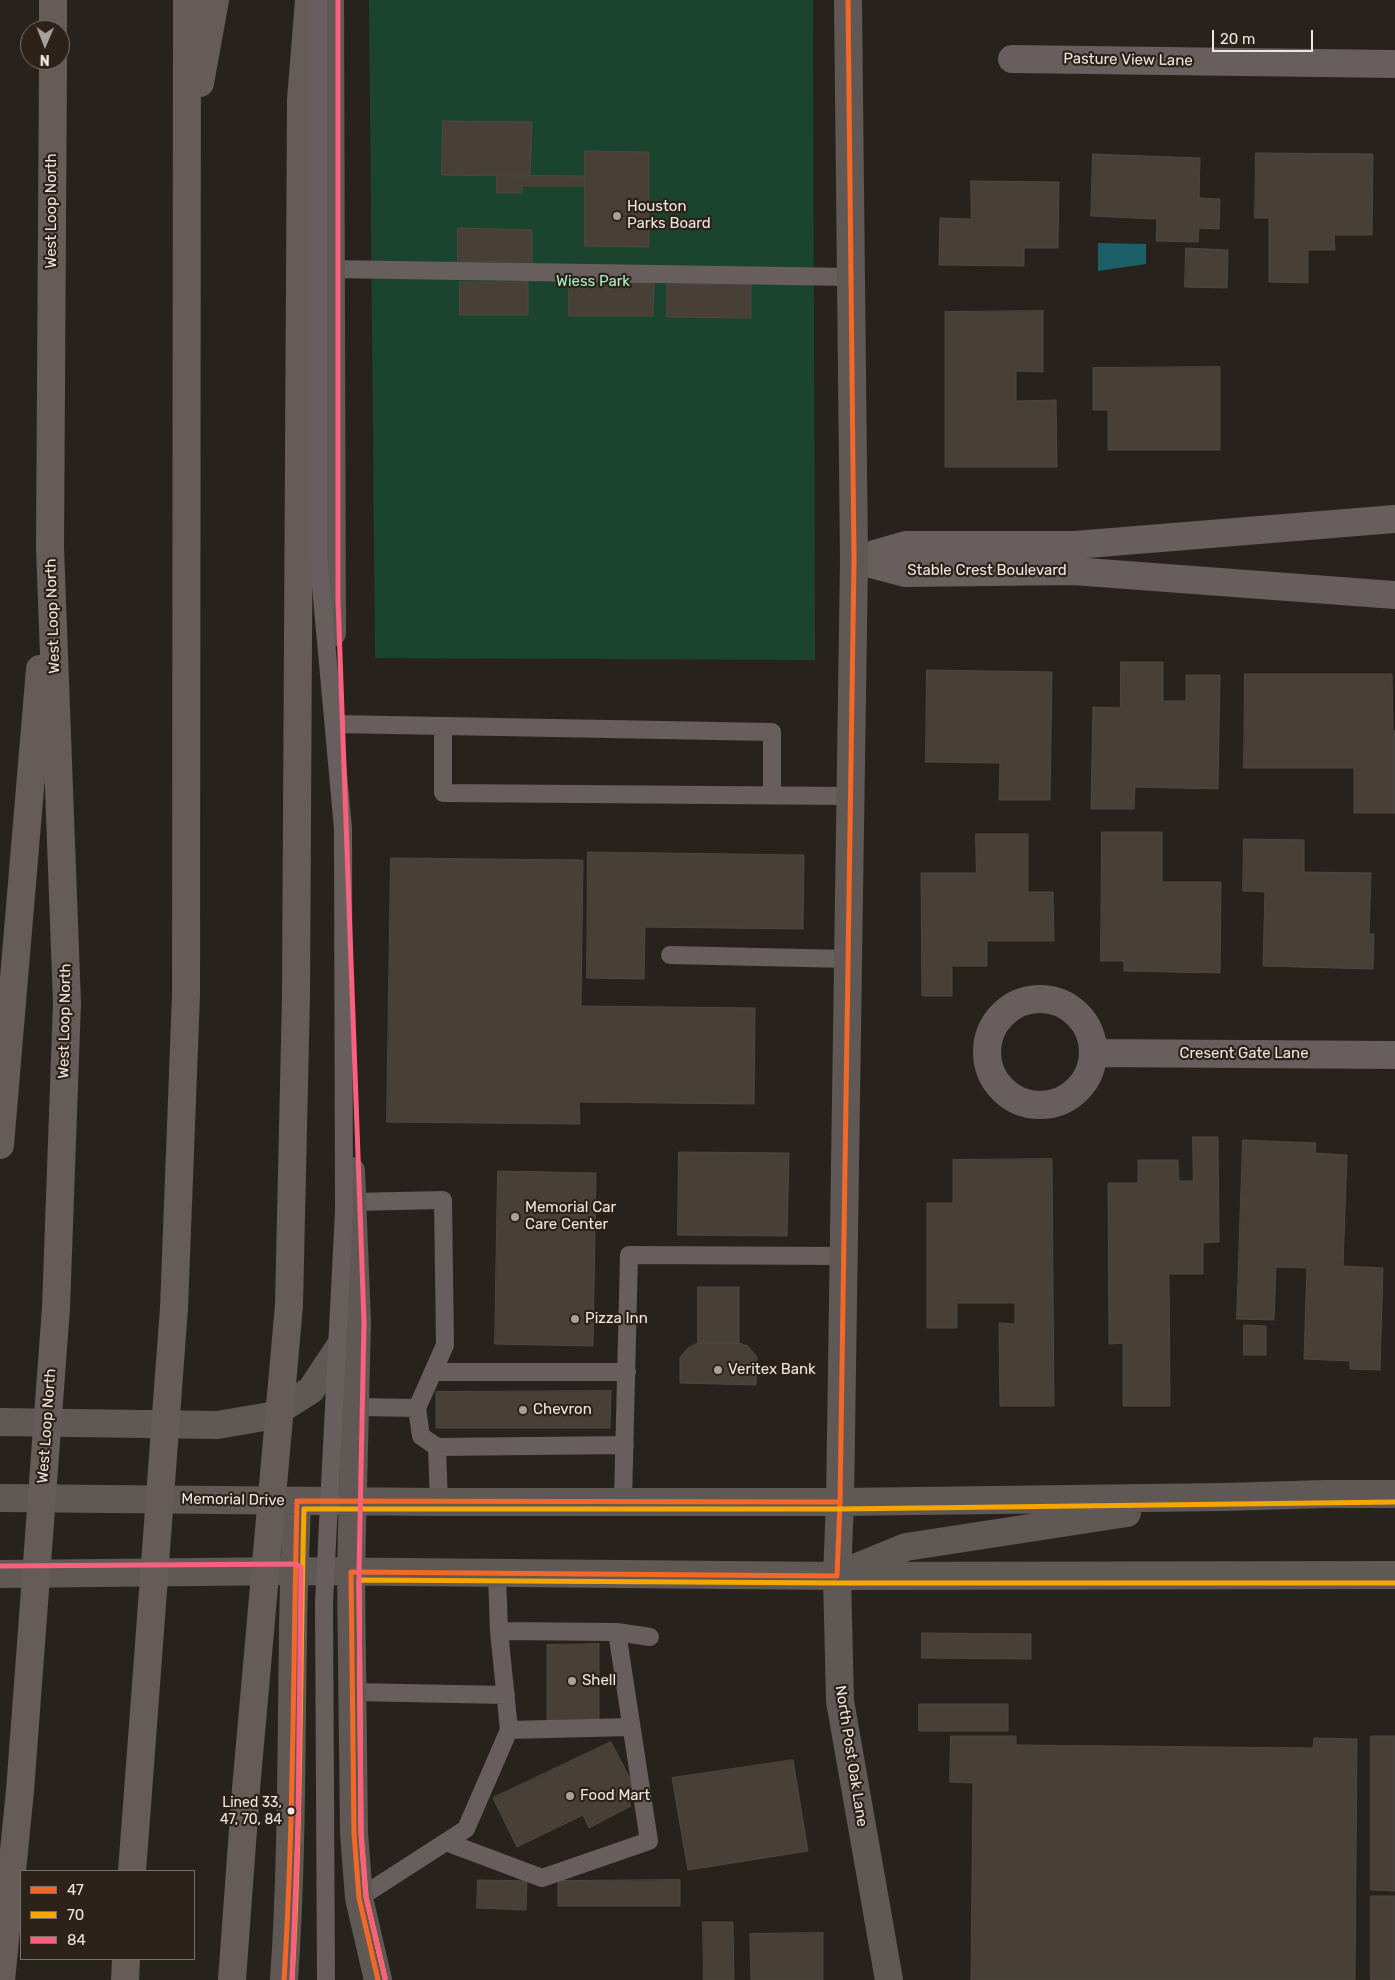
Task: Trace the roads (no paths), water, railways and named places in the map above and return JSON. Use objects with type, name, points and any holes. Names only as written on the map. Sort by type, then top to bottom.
[{"type":"highway","points":[[53,0],[53,20]]},
{"type":"highway","points":[[132,1870],[174,1308],[186,995],[187,0]]},
{"type":"highway","points":[[187,151],[215,0]]},
{"type":"highway","points":[[232,1980],[246,1790],[289,1305],[296,996],[301,100],[309,0]]},
{"type":"highway","name":"West Loop North","points":[[1,1980],[20,1791],[56,1308],[67,1003],[50,548],[53,70]]},
{"type":"highway","points":[[0,1145],[50,548]]},
{"type":"highway","points":[[125,1980],[126,1960]]},
{"type":"main road","points":[[330,0],[331,600],[357,1322],[351,1572],[354,1833],[359,1898],[378,1980]]},
{"type":"main road","name":"North Post Oak Lane","points":[[848,0],[854,560],[840,1502],[837,1576],[840,1701],[890,1980]]},
{"type":"main road","points":[[0,1422],[217,1426],[270,1416],[311,1390],[357,1322]]},
{"type":"main road","name":"Memorial Drive","points":[[0,1498],[439,1502],[840,1502],[1395,1494]]},
{"type":"main road","points":[[837,1576],[906,1547],[1223,1497]]},
{"type":"main road","points":[[284,1980],[289,1911],[292,1822],[297,1501]]},
{"type":"main road","points":[[0,1574],[295,1571],[837,1576],[1395,1575]]},
{"type":"street","name":"Pasture View Lane","points":[[1012,59],[1395,64]]},
{"type":"street","name":"Stable Crest Boulevard","points":[[854,560],[906,545],[1075,545],[1395,519]]},
{"type":"street","name":"Stable Crest Boulevard","points":[[854,560],[905,573],[1074,571],[1395,595]]},
{"type":"street","name":"Cresent Gate Lane","points":[[1093,1053],[1395,1055]]},
{"type":"lane","points":[[318,0],[318,553],[343,829],[344,1212],[324,1602],[326,1980]]},
{"type":"lane","points":[[330,269],[851,277]]},
{"type":"lane","points":[[335,724],[772,732],[772,795]]},
{"type":"lane","points":[[443,726],[443,793],[851,796]]},
{"type":"lane","points":[[670,954],[848,959]]},
{"type":"lane","points":[[352,1202],[443,1200],[445,1345],[417,1408],[421,1436],[437,1447],[625,1446]]},
{"type":"lane","points":[[623,1502],[629,1255],[843,1256]]},
{"type":"lane","points":[[434,1372],[627,1372]]},
{"type":"lane","points":[[355,1407],[417,1408]]},
{"type":"lane","points":[[437,1447],[439,1502]]},
{"type":"lane","points":[[359,1898],[466,1829],[509,1730],[499,1631],[498,1574]]},
{"type":"lane","points":[[499,1631],[617,1632],[650,1638]]},
{"type":"lane","points":[[446,1842],[542,1878],[649,1841],[617,1632]]},
{"type":"lane","points":[[352,1692],[506,1695]]},
{"type":"lane","points":[[509,1730],[631,1727]]},
{"type":"water","points":[[1098,243],[1146,244],[1146,264],[1098,271]]},
{"type":"place","name":"Houston Parks Board","points":[[617,216]]},
{"type":"place","name":"Memorial Car Care Center","points":[[515,1217]]},
{"type":"place","name":"Pizza Inn","points":[[575,1319]]},
{"type":"place","name":"Veritex Bank","points":[[718,1370]]},
{"type":"place","name":"Chevron","points":[[523,1410]]},
{"type":"place","name":"Shell","points":[[572,1681]]},
{"type":"place","name":"Food Mart","points":[[570,1796]]},
{"type":"place","name":"Lined 33, 47, 70, 84","points":[[291,1811]]},
{"type":"park label","name":"Wiess Park","points":[[593,282]]}]
